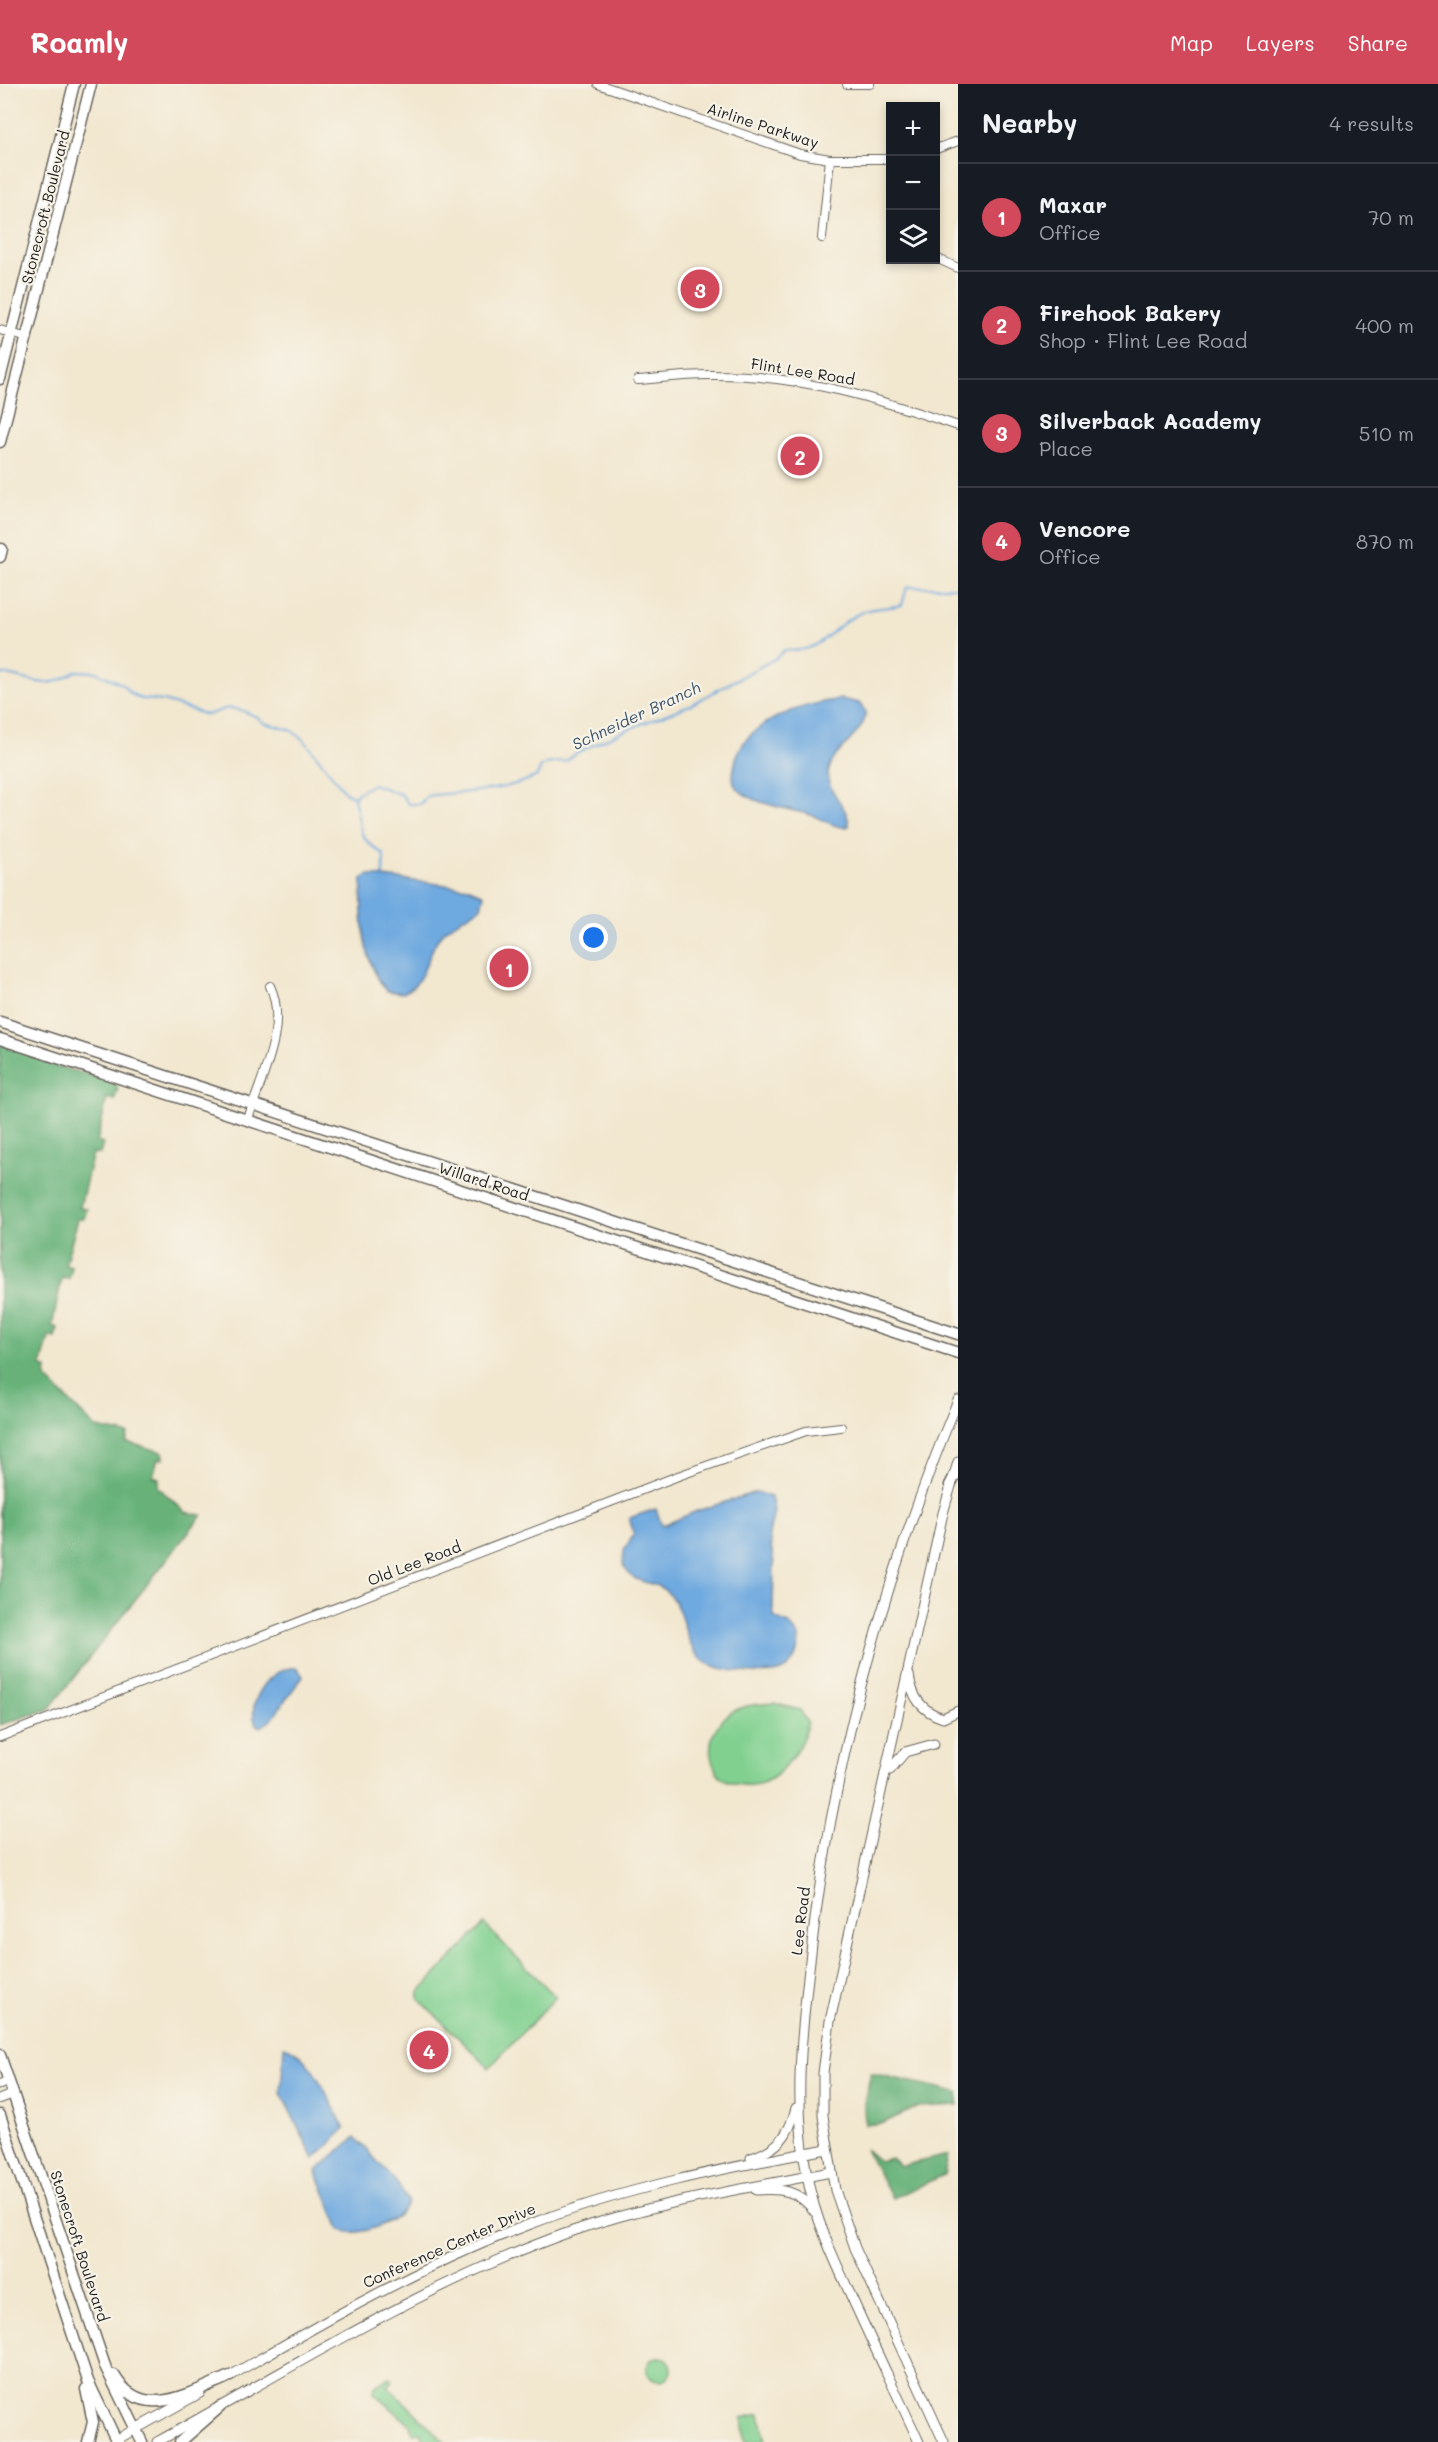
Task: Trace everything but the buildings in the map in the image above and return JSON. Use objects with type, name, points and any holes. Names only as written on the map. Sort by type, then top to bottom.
[{"type":"main road","name":"Stonecroft Boulevard","points":[[0,379],[74,84]]},
{"type":"main road","name":"Stonecroft Boulevard","points":[[0,442],[91,84]]},
{"type":"main road","name":"Willard Road","points":[[0,1022],[958,1334]]},
{"type":"main road","name":"Willard Road","points":[[0,1039],[958,1353]]},
{"type":"main road","points":[[951,1485],[958,1470]]},
{"type":"main road","name":"Stonecroft Boulevard","points":[[0,2055],[4,2083],[13,2094],[97,2343],[118,2397],[142,2442]]},
{"type":"main road","points":[[0,2115],[88,2381],[115,2441]]},
{"type":"main road","points":[[97,2343],[117,2381],[131,2395],[147,2402],[169,2400],[230,2376]]},
{"type":"main road","points":[[77,2348],[92,2417],[88,2442]]},
{"type":"main road","points":[[180,2442],[220,2407]]},
{"type":"street","name":"Airline Parkway","points":[[598,84],[800,154],[830,159],[886,159]]},
{"type":"street","points":[[847,84],[870,84]]},
{"type":"street","points":[[940,148],[958,141]]},
{"type":"street","points":[[822,238],[830,159]]},
{"type":"street","points":[[940,260],[958,268]]},
{"type":"street","points":[[0,330],[28,338]]},
{"type":"street","name":"Flint Lee Road","points":[[638,380],[717,375],[803,382],[867,396],[958,426]]},
{"type":"street","points":[[248,1119],[277,1029],[278,1008],[270,986]]},
{"type":"street","name":"Lee Road","points":[[919,2442],[834,2258],[819,2218],[803,2154],[800,2094],[803,2028],[815,1908],[833,1804],[878,1619],[909,1522],[958,1400]]},
{"type":"street","name":"Old Lee Road","points":[[0,1737],[678,1476],[806,1431],[841,1427]]},
{"type":"street","points":[[944,2442],[855,2248],[831,2172],[823,2116],[826,2046],[883,1783],[958,1462]]},
{"type":"street","points":[[909,1670],[911,1686],[925,1710],[943,1718],[958,1711]]},
{"type":"street","points":[[883,1783],[893,1764],[905,1752],[934,1744]]},
{"type":"street","points":[[0,2099],[13,2094]]},
{"type":"street","points":[[710,2172],[777,2147],[792,2126],[800,2094]]},
{"type":"street","name":"Conference Center Drive","points":[[115,2441],[372,2295],[526,2225],[614,2196],[710,2172],[826,2149]]},
{"type":"street","points":[[157,2442],[372,2320],[538,2244],[599,2223],[709,2194],[831,2172]]},
{"type":"street","points":[[709,2194],[786,2190],[806,2200],[819,2218]]},
{"type":"green space","points":[[0,1044],[46,1059],[49,1064],[114,1082],[118,1088],[114,1100],[107,1098],[97,1142],[103,1144],[100,1154],[93,1153],[80,1207],[87,1209],[84,1219],[78,1219],[65,1265],[72,1267],[69,1279],[62,1278],[52,1326],[58,1328],[55,1338],[49,1337],[41,1367],[47,1368],[46,1378],[96,1428],[128,1434],[126,1442],[163,1452],[163,1459],[158,1458],[153,1476],[159,1478],[158,1487],[185,1512],[202,1515],[49,1709],[0,1725]]},
{"type":"green space","points":[[774,1703],[800,1710],[807,1722],[802,1740],[793,1756],[779,1773],[762,1783],[743,1785],[722,1778],[716,1770],[711,1751],[711,1741],[720,1723],[741,1708]]},
{"type":"green space","points":[[484,1924],[556,1997],[489,2068],[419,1999],[419,1992]]},
{"type":"green space","points":[[871,2073],[958,2092],[958,2105],[918,2107],[883,2123],[865,2125],[864,2103]]},
{"type":"green space","points":[[865,2149],[879,2161],[892,2158],[901,2166],[948,2155],[944,2175],[892,2198]]},
{"type":"green space","points":[[659,2357],[667,2361],[671,2369],[667,2377],[659,2381],[651,2377],[647,2369],[651,2361]]},
{"type":"green space","points":[[390,2377],[393,2381],[388,2386],[445,2442],[424,2442],[420,2432],[413,2433],[410,2425],[374,2393],[374,2387]]},
{"type":"green space","points":[[760,2414],[766,2442],[745,2442],[742,2418]]},
{"type":"water","points":[[841,699],[859,703],[866,712],[860,729],[834,758],[828,775],[831,788],[846,812],[849,826],[835,826],[811,815],[752,799],[736,787],[733,781],[735,763],[740,748],[750,736],[762,726],[793,710]]},
{"type":"water","points":[[368,875],[470,888],[484,895],[481,907],[449,927],[440,936],[417,983],[403,993],[387,991],[379,980],[368,953],[363,923],[362,879]]},
{"type":"water","points":[[756,1492],[771,1497],[774,1511],[769,1535],[774,1564],[773,1611],[775,1618],[789,1624],[799,1636],[793,1661],[786,1669],[774,1673],[728,1670],[701,1659],[691,1644],[674,1600],[662,1588],[633,1577],[623,1565],[624,1550],[634,1534],[629,1518],[656,1509],[662,1526],[697,1511]]},
{"type":"water","points":[[290,1668],[297,1668],[303,1676],[270,1721],[261,1727],[256,1725],[254,1708],[261,1690],[273,1676]]},
{"type":"water","points":[[284,2046],[294,2051],[312,2069],[345,2129],[314,2159],[281,2093]]},
{"type":"water","points":[[355,2137],[397,2183],[408,2201],[405,2208],[389,2221],[367,2230],[347,2232],[340,2229],[316,2171]]},
{"type":"waterway","name":"Schneider Branch","points":[[0,674],[46,683],[65,678],[75,671],[96,672],[122,684],[130,693],[141,699],[164,701],[207,715],[228,708],[241,710],[264,723],[291,730],[305,741],[345,792],[353,796],[373,784],[402,795],[408,804],[420,804],[427,796],[483,791],[524,782],[537,776],[541,767],[546,764],[566,761],[578,752],[623,731],[690,705],[776,658],[784,650],[809,648],[819,643],[854,616],[865,611],[902,605],[907,587],[958,587]]},
{"type":"waterway","points":[[357,794],[354,799],[361,830],[367,841],[384,855],[383,875]]},
{"type":"place","name":"Silverback Academy","points":[[700,289]]},
{"type":"place","name":"Firehook Bakery","points":[[800,456]]},
{"type":"place","name":"Maxar","points":[[509,968]]},
{"type":"place","name":"Vencore","points":[[429,2050]]}]
